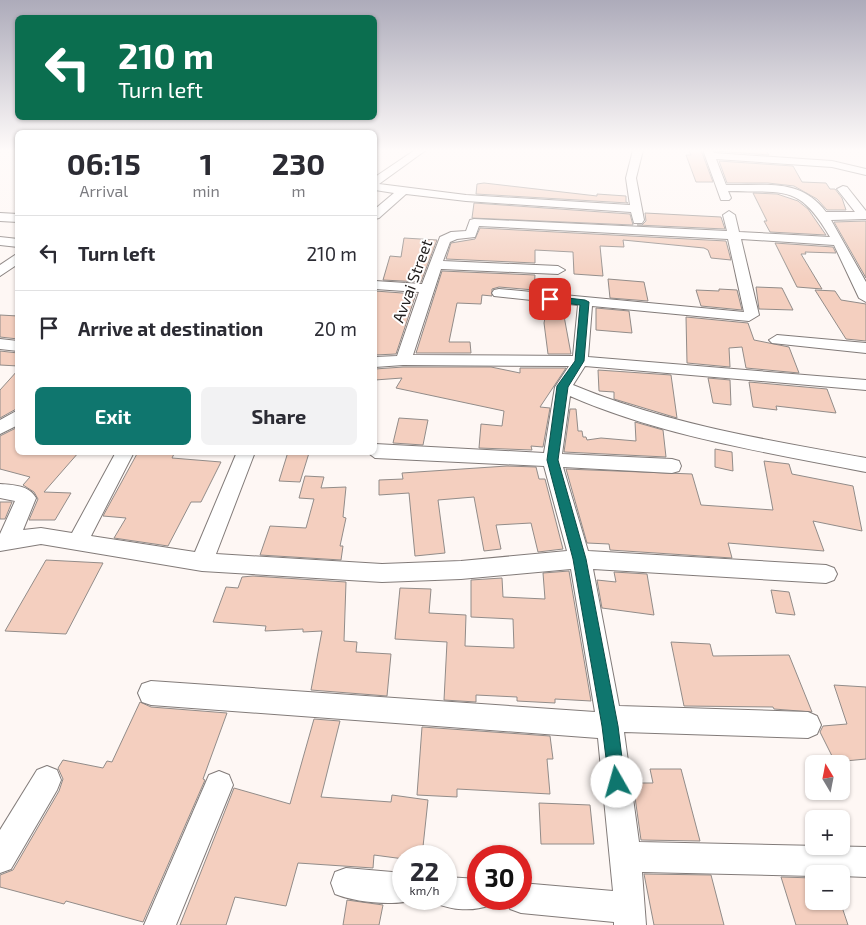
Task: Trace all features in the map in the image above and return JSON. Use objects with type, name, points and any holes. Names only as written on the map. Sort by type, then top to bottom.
[{"type":"street","points":[[377,213],[400,193]]},
{"type":"street","points":[[430,193],[635,209]]},
{"type":"street","points":[[633,193],[641,230],[838,241]]},
{"type":"street","points":[[799,193],[812,203],[861,273],[866,298]]},
{"type":"street","points":[[821,216],[864,216],[846,193]]},
{"type":"street","points":[[499,293],[751,316],[729,216]]},
{"type":"street","points":[[0,217],[15,218]]},
{"type":"street","name":"Avvai Street","points":[[403,360],[444,240],[455,235],[472,234],[474,223],[641,230]]},
{"type":"street","points":[[0,242],[15,243]]},
{"type":"street","points":[[436,265],[558,270]]},
{"type":"street","points":[[377,285],[428,288]]},
{"type":"street","points":[[532,900],[630,916],[626,858],[610,722],[580,559],[552,460],[562,386],[580,361],[585,302]]},
{"type":"street","points":[[777,340],[866,348]]},
{"type":"street","points":[[0,344],[15,346]]},
{"type":"street","points":[[377,362],[403,360],[580,361],[866,385]]},
{"type":"street","points":[[562,386],[597,403],[650,421],[866,465]]},
{"type":"street","points":[[0,428],[15,418]]},
{"type":"street","points":[[377,450],[672,466]]},
{"type":"street","points":[[77,543],[124,455]]},
{"type":"street","points":[[202,562],[245,455]]},
{"type":"street","points":[[0,491],[17,493],[26,498],[4,541]]},
{"type":"street","points":[[4,541],[41,536],[202,562],[382,573],[461,570],[580,559],[826,574]]},
{"type":"street","points":[[151,693],[610,722],[808,725]]},
{"type":"street","points":[[0,858],[47,780]]},
{"type":"street","points":[[160,925],[219,785]]},
{"type":"street","points":[[626,858],[866,862]]},
{"type":"street","points":[[346,883],[392,887]]},
{"type":"building","points":[[572,193],[597,196],[597,194],[626,196],[626,202],[628,203],[476,194]]},
{"type":"building","points":[[753,193],[777,194],[798,201],[808,209],[826,235],[770,232],[764,221],[767,221]]},
{"type":"building","points":[[807,193],[838,193],[846,210],[827,210],[817,199]]},
{"type":"building","points":[[474,203],[630,214],[633,225],[472,218]]},
{"type":"building","points":[[645,213],[721,217],[725,229],[637,225],[642,225],[646,221]]},
{"type":"building","points":[[866,221],[866,278],[834,222]]},
{"type":"building","points":[[480,228],[726,241],[731,260],[711,258],[708,250],[704,248],[623,240],[624,247],[600,246],[603,276],[574,274],[573,252],[535,250],[535,263],[446,259],[451,243],[475,239]]},
{"type":"building","points":[[404,238],[437,240],[421,282],[383,280],[390,256],[401,257]]},
{"type":"building","points":[[775,243],[833,247],[836,253],[805,252],[806,254],[801,254],[822,289],[797,287]]},
{"type":"building","points":[[442,271],[535,275],[534,290],[499,287],[492,289],[492,296],[482,295],[481,304],[457,303],[449,342],[470,342],[471,353],[416,353]]},
{"type":"building","points":[[608,279],[644,282],[648,301],[610,298]]},
{"type":"building","points":[[756,287],[782,288],[793,310],[759,309]]},
{"type":"building","points":[[719,289],[737,290],[742,310],[701,306],[696,290],[719,291]]},
{"type":"building","points":[[815,290],[835,291],[841,300],[866,304],[866,341],[846,339]]},
{"type":"building","points":[[377,291],[416,294],[396,354],[377,355]]},
{"type":"building","points":[[596,308],[629,311],[632,333],[596,330]]},
{"type":"building","points":[[546,313],[564,316],[571,354],[548,354],[544,323]]},
{"type":"building","points":[[0,315],[15,316],[15,339],[0,337]]},
{"type":"building","points":[[686,317],[748,323],[754,340],[789,347],[799,373],[746,368],[742,347],[729,348],[730,367],[687,363]]},
{"type":"building","points":[[0,351],[15,353],[15,366],[0,365]]},
{"type":"building","points":[[491,367],[520,373],[520,368],[566,368],[540,407],[550,408],[543,447],[531,446],[532,450],[479,448],[481,424],[502,426],[504,411],[396,388],[402,378],[377,380],[377,369]]},
{"type":"building","points":[[598,370],[671,375],[677,418],[614,399],[614,392],[599,391]]},
{"type":"building","points":[[15,373],[15,410],[0,418],[0,390]]},
{"type":"building","points":[[708,378],[730,380],[731,405],[713,403]]},
{"type":"building","points":[[749,382],[827,389],[836,413],[776,406],[777,410],[753,407]]},
{"type":"building","points":[[570,409],[576,409],[578,431],[582,431],[583,437],[586,437],[587,440],[601,438],[636,441],[635,422],[663,430],[666,457],[564,452]]},
{"type":"building","points":[[399,418],[428,420],[423,445],[393,443]]},
{"type":"building","points":[[15,428],[15,455],[76,455],[44,492],[71,493],[55,520],[29,520],[38,499],[34,492],[23,485],[30,477],[0,469],[0,436]]},
{"type":"building","points":[[715,449],[732,452],[733,471],[715,467]]},
{"type":"building","points":[[136,455],[174,455],[172,458],[221,462],[201,502],[191,502],[168,546],[114,538],[126,518],[103,516]]},
{"type":"building","points":[[287,455],[308,455],[300,482],[279,481]]},
{"type":"building","points":[[764,461],[789,464],[792,474],[853,486],[862,531],[813,521],[824,551],[728,543],[732,558],[610,550],[609,544],[587,543],[566,469],[692,474],[701,505],[773,510]]},
{"type":"building","points":[[507,466],[536,467],[539,479],[545,479],[563,549],[538,552],[531,523],[496,525],[501,549],[484,551],[474,497],[438,500],[445,553],[415,556],[409,493],[379,495],[379,480],[403,479],[402,473]]},
{"type":"building","points":[[305,476],[324,477],[321,488],[346,487],[343,517],[346,518],[340,546],[343,546],[341,560],[260,555],[270,526],[306,528],[314,499],[299,498]]},
{"type":"building","points":[[0,502],[12,502],[5,519],[0,519]]},
{"type":"building","points":[[46,560],[103,563],[66,634],[5,631]]},
{"type":"building","points":[[569,571],[591,701],[555,699],[555,703],[517,701],[517,697],[476,695],[476,702],[444,700],[447,642],[395,639],[400,588],[431,589],[429,613],[466,615],[465,646],[514,648],[513,619],[471,617],[471,580],[502,578],[503,597],[545,599],[543,573]]},
{"type":"building","points":[[614,572],[647,574],[654,615],[602,608],[597,580],[616,582]]},
{"type":"building","points":[[253,576],[346,582],[344,641],[357,642],[356,652],[391,654],[387,696],[311,690],[322,631],[303,632],[303,629],[265,631],[266,626],[213,622],[226,587],[238,588],[242,577]]},
{"type":"building","points":[[771,590],[789,592],[795,615],[776,613]]},
{"type":"building","points":[[671,642],[710,644],[713,656],[789,655],[812,712],[774,709],[773,707],[684,706]]},
{"type":"building","points":[[834,685],[866,687],[866,759],[850,761],[850,755],[832,755],[820,732],[823,726],[847,724]]},
{"type":"building","points":[[140,702],[151,707],[227,713],[203,779],[205,780],[143,922],[66,901],[64,904],[0,887],[0,875],[13,870],[59,791],[63,779],[58,768],[63,760],[103,768],[107,761],[112,762]]},
{"type":"building","points":[[314,719],[340,721],[321,797],[391,802],[392,795],[428,800],[423,845],[392,845],[392,857],[374,855],[373,868],[298,863],[286,906],[235,897],[226,925],[180,925],[234,788],[290,804]]},
{"type":"building","points":[[422,727],[550,736],[553,759],[547,759],[550,794],[457,789],[457,797],[417,795]]},
{"type":"building","points":[[650,769],[681,769],[700,841],[641,840],[633,783],[653,783]]},
{"type":"building","points":[[539,803],[590,805],[594,844],[541,844]]},
{"type":"building","points":[[644,874],[711,875],[724,925],[654,925]]},
{"type":"building","points":[[781,877],[805,878],[805,910],[843,910],[848,925],[796,925]]},
{"type":"building","points":[[347,900],[383,905],[379,925],[343,925]]},
{"type":"route","points":[[550,299],[585,302],[580,361],[562,386],[552,460],[580,559],[610,726],[617,782]]}]
